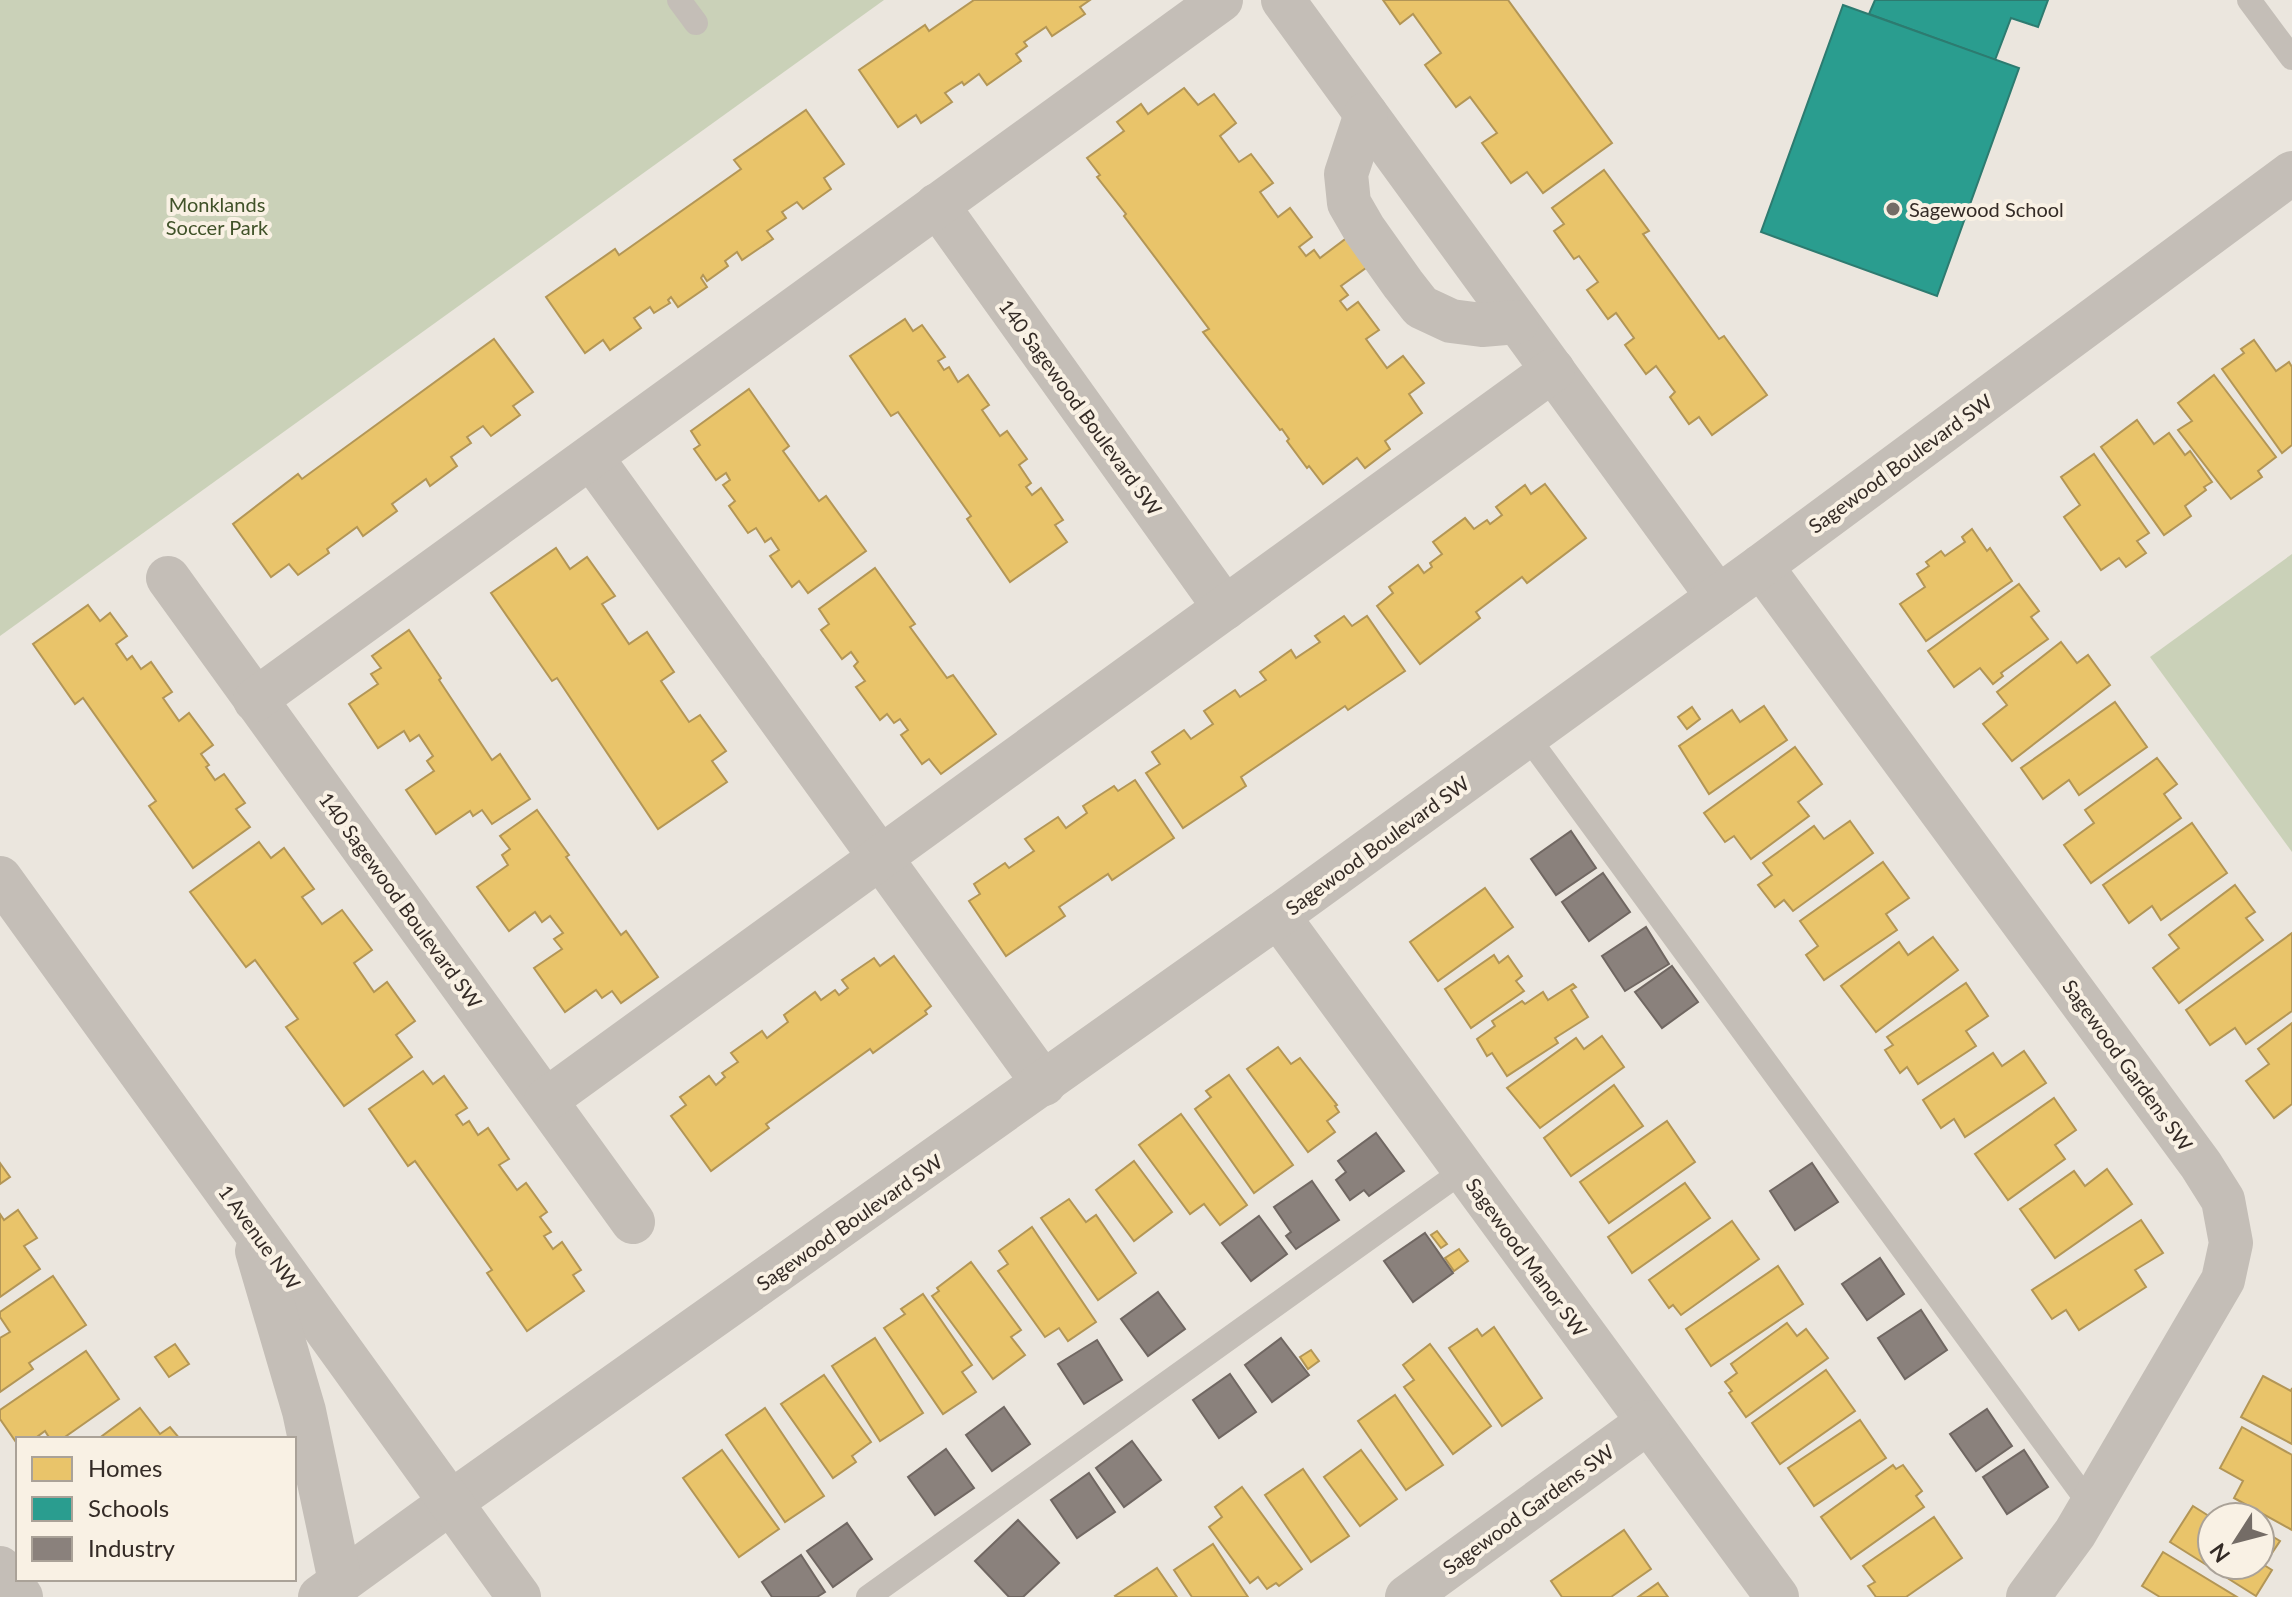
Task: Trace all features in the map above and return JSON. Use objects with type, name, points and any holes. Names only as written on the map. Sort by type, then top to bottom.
[{"type":"street","points":[[255,700],[1221,0]]},
{"type":"street","points":[[1283,0],[1718,597]]},
{"type":"street","points":[[1366,114],[1346,174],[1349,203],[1403,284],[1421,307],[1451,321],[1482,325],[1517,322]]},
{"type":"street","name":"Sagewood Boulevard SW","points":[[330,1589],[1278,916],[1761,566],[2292,173]]},
{"type":"street","name":"140 Sagewood Boulevard SW","points":[[937,205],[1225,608]]},
{"type":"street","points":[[546,1100],[1553,370]]},
{"type":"street","points":[[591,457],[1044,1084]]},
{"type":"street","name":"Sagewood Gardens SW","points":[[1761,566],[2201,1165],[2223,1200],[2231,1243],[2223,1280],[2075,1533],[2028,1597]]},
{"type":"street","name":"140 Sagewood Boulevard SW","points":[[168,578],[633,1222]]},
{"type":"street","name":"1 Avenue NW","points":[[0,878],[519,1597]]},
{"type":"street","name":"Sagewood Manor SW","points":[[1278,916],[1777,1597]]},
{"type":"street","points":[[249,1221],[304,1411],[330,1589]]},
{"type":"street","name":"Sagewood Gardens SW","points":[[1407,1597],[1648,1422]]},
{"type":"street","points":[[0,1568],[21,1597]]},
{"type":"lane","points":[[679,0],[696,23]]},
{"type":"lane","points":[[2249,0],[2292,58]]},
{"type":"lane","points":[[1527,736],[2091,1506]]},
{"type":"lane","points":[[868,1597],[1464,1170]]},
{"type":"green space","name":"Monklands Soccer Park","points":[[0,0],[884,0],[0,636]]},
{"type":"green space","points":[[2292,554],[2292,852],[2150,657]]},
{"type":"building: Homes","points":[[974,0],[1090,0],[1080,7],[1085,14],[1052,36],[1046,27],[1024,42],[1027,46],[1016,54],[1021,61],[987,85],[979,74],[964,85],[962,82],[945,93],[952,102],[921,123],[916,115],[898,127],[859,70],[925,25],[929,31]]},
{"type":"building: Homes","points":[[1383,0],[1508,0],[1612,143],[1543,193],[1527,172],[1511,183],[1482,143],[1497,133],[1470,97],[1456,107],[1425,65],[1441,53],[1413,14],[1400,24]]},
{"type":"building: Homes","points":[[1184,88],[1198,105],[1214,94],[1236,123],[1220,136],[1239,162],[1251,154],[1273,183],[1260,192],[1278,217],[1290,208],[1312,237],[1299,247],[1306,256],[1314,250],[1320,258],[1348,237],[1370,265],[1341,286],[1348,295],[1340,301],[1347,310],[1358,302],[1379,330],[1366,339],[1387,368],[1403,356],[1424,383],[1409,394],[1422,413],[1385,441],[1390,449],[1365,468],[1357,458],[1323,484],[1309,466],[1307,468],[1282,429],[1203,332],[1209,329],[1124,216],[1126,214],[1097,177],[1100,175],[1087,158],[1124,131],[1117,122],[1141,104],[1148,114]]},
{"type":"building: Homes","points":[[806,110],[844,164],[824,178],[831,189],[803,209],[797,202],[782,212],[786,218],[767,231],[773,239],[742,260],[737,252],[725,261],[728,266],[707,281],[703,275],[701,278],[707,287],[678,307],[671,297],[668,300],[670,303],[654,313],[650,307],[634,318],[641,328],[610,350],[603,340],[585,353],[546,297],[615,249],[619,255],[741,169],[734,160]]},
{"type":"building: Homes","points":[[1604,170],[1649,231],[1643,234],[1719,339],[1724,336],[1767,395],[1712,435],[1699,417],[1689,424],[1670,397],[1675,392],[1656,366],[1646,374],[1625,345],[1634,338],[1616,313],[1608,319],[1587,290],[1598,282],[1579,256],[1574,259],[1554,231],[1564,224],[1552,208]]},
{"type":"building: Homes","points":[[905,319],[913,331],[922,325],[945,357],[938,361],[944,370],[949,367],[958,382],[968,375],[989,405],[982,410],[1000,436],[1007,431],[1027,459],[1019,465],[1031,483],[1026,487],[1032,495],[1041,488],[1063,520],[1055,525],[1067,542],[1010,582],[967,519],[971,516],[898,412],[891,416],[850,356]]},
{"type":"building: Homes","points":[[494,339],[533,392],[513,406],[520,415],[491,436],[483,426],[467,437],[471,443],[451,457],[457,466],[430,486],[426,479],[392,504],[397,511],[363,536],[357,527],[327,549],[329,553],[298,575],[289,564],[271,577],[233,524],[298,474],[302,479]]},
{"type":"building: Homes","points":[[2254,340],[2276,371],[2289,362],[2292,367],[2292,445],[2282,453],[2222,369],[2244,353],[2241,349]]},
{"type":"building: Homes","points":[[2214,375],[2276,457],[2258,471],[2262,477],[2231,499],[2178,430],[2192,421],[2178,403]]},
{"type":"building: Homes","points":[[749,389],[789,446],[783,451],[819,501],[826,496],[866,551],[808,593],[799,581],[792,587],[770,556],[779,550],[771,538],[765,542],[756,528],[748,533],[729,506],[735,501],[723,485],[730,480],[726,473],[716,480],[694,449],[700,445],[691,431]]},
{"type":"building: Homes","points":[[2137,420],[2154,444],[2169,433],[2185,455],[2190,451],[2212,482],[2185,506],[2191,516],[2164,535],[2101,447]]},
{"type":"building: Homes","points":[[2094,454],[2149,533],[2137,541],[2146,553],[2126,567],[2119,558],[2101,570],[2064,517],[2080,505],[2061,477]]},
{"type":"building: Homes","points":[[1545,484],[1586,538],[1527,583],[1522,577],[1476,612],[1480,618],[1420,664],[1377,606],[1393,593],[1389,587],[1418,565],[1424,573],[1432,567],[1430,563],[1442,554],[1433,542],[1465,518],[1474,529],[1487,520],[1490,524],[1502,515],[1496,507],[1525,485],[1531,494]]},
{"type":"building: Homes","points":[[1972,529],[1987,551],[1990,548],[2012,581],[1926,641],[1900,604],[1925,587],[1917,574],[1929,566],[1926,562],[1941,551],[1945,556],[1965,542],[1962,537]]},
{"type":"building: Homes","points":[[556,548],[570,569],[587,557],[615,596],[602,604],[629,644],[647,632],[674,672],[661,681],[689,722],[700,715],[726,751],[712,761],[727,782],[658,829],[557,678],[552,681],[491,593]]},
{"type":"building: Homes","points":[[875,568],[915,624],[910,627],[947,678],[953,675],[996,734],[941,774],[929,759],[922,764],[901,735],[908,730],[900,719],[894,723],[887,714],[880,720],[856,687],[865,681],[854,666],[858,662],[851,652],[842,659],[821,630],[829,624],[819,609]]},
{"type":"building: Homes","points":[[2019,584],[2039,611],[2031,617],[2048,639],[2001,673],[2003,676],[1993,684],[1980,668],[1954,687],[1928,651]]},
{"type":"building: Homes","points":[[88,605],[100,621],[110,613],[127,636],[116,644],[127,660],[132,656],[141,669],[151,662],[172,692],[163,698],[179,721],[189,713],[213,745],[201,754],[209,765],[206,767],[215,780],[224,774],[245,803],[236,809],[250,827],[193,868],[149,806],[156,801],[83,698],[75,704],[33,644]]},
{"type":"building: Homes","points":[[1344,616],[1352,626],[1367,616],[1405,671],[1348,710],[1345,706],[1241,777],[1246,786],[1183,828],[1146,773],[1160,764],[1152,752],[1184,730],[1191,739],[1213,724],[1204,711],[1235,690],[1240,697],[1266,680],[1260,672],[1291,650],[1296,658],[1320,642],[1315,636]]},
{"type":"building: Homes","points":[[409,630],[492,760],[500,754],[530,799],[492,824],[482,810],[473,816],[470,811],[436,834],[406,790],[434,771],[427,761],[433,756],[419,735],[410,741],[404,731],[378,748],[349,704],[378,684],[371,674],[381,668],[372,656]]},
{"type":"building: Homes","points":[[2061,642],[2077,663],[2088,655],[2110,685],[2012,761],[1983,724],[2007,705],[1997,692]]},
{"type":"building: Homes","points":[[2115,702],[2147,747],[2079,795],[2069,780],[2043,799],[2021,768]]},
{"type":"building: Homes","points":[[1764,706],[1787,740],[1709,794],[1679,746],[1732,710],[1740,722]]},
{"type":"building: Homes","points":[[1692,707],[1700,719],[1687,729],[1678,717]]},
{"type":"building: Homes","points":[[1795,747],[1822,784],[1798,802],[1809,816],[1751,859],[1734,836],[1725,842],[1704,813]]},
{"type":"building: Homes","points":[[2157,758],[2177,784],[2164,794],[2181,818],[2091,883],[2064,845],[2094,823],[2085,810]]},
{"type":"building: Homes","points":[[1135,780],[1174,838],[1112,880],[1108,874],[1059,907],[1065,916],[1006,956],[969,901],[980,894],[974,884],[1005,863],[1009,868],[1034,851],[1025,839],[1058,817],[1066,828],[1087,813],[1083,806],[1114,786],[1118,791]]},
{"type":"building: Homes","points":[[537,810],[621,935],[626,931],[658,977],[621,1003],[612,991],[602,998],[596,990],[565,1012],[534,968],[562,949],[554,939],[563,933],[550,916],[542,922],[535,912],[509,931],[477,887],[508,865],[502,855],[510,849],[500,836]]},
{"type":"building: Homes","points":[[1850,821],[1873,853],[1793,911],[1784,900],[1775,907],[1758,885],[1772,875],[1763,863],[1814,826],[1824,839]]},
{"type":"building: Homes","points":[[2192,823],[2227,873],[2161,920],[2152,906],[2129,923],[2103,885]]},
{"type":"building: Homes","points":[[259,842],[271,858],[284,848],[314,889],[302,897],[322,924],[342,910],[372,950],[354,963],[374,992],[387,982],[415,1021],[396,1035],[412,1057],[344,1106],[286,1027],[298,1019],[255,960],[246,967],[190,892]]},
{"type":"building: Homes","points":[[1883,862],[1909,898],[1886,914],[1897,930],[1824,980],[1806,955],[1818,946],[1800,921]]},
{"type":"building: Homes","points":[[2235,885],[2255,912],[2246,918],[2263,940],[2179,1003],[2153,968],[2179,948],[2169,935]]},
{"type":"building: Homes","points":[[1485,888],[1513,927],[1438,981],[1410,942]]},
{"type":"building: Homes","points":[[2292,933],[2292,1011],[2246,1044],[2235,1028],[2210,1045],[2186,1010]]},
{"type":"building: Homes","points":[[1933,937],[1958,970],[1876,1032],[1841,986],[1899,942],[1908,955]]},
{"type":"building: Homes","points":[[1494,955],[1499,963],[1508,956],[1522,976],[1516,981],[1524,991],[1471,1028],[1445,989]]},
{"type":"building: Homes","points":[[894,956],[931,1006],[925,1011],[927,1014],[873,1053],[870,1049],[766,1124],[769,1128],[711,1171],[671,1116],[686,1105],[680,1097],[709,1076],[716,1085],[725,1077],[722,1073],[738,1062],[731,1053],[762,1031],[767,1038],[788,1022],[784,1015],[815,992],[821,1000],[835,990],[839,995],[848,988],[842,980],[874,958],[880,966]]},
{"type":"building: Homes","points":[[1966,983],[1988,1016],[1966,1031],[1976,1046],[1918,1084],[1907,1067],[1900,1073],[1885,1050],[1893,1045],[1887,1037]]},
{"type":"building: Homes","points":[[1573,984],[1576,987],[1571,990],[1588,1017],[1555,1038],[1558,1043],[1507,1076],[1492,1053],[1487,1056],[1477,1039],[1495,1026],[1492,1021],[1522,1001],[1525,1004],[1543,992],[1548,1000]]},
{"type":"building: Homes","points":[[2292,1023],[2292,1104],[2274,1118],[2246,1081],[2269,1064],[2258,1049]]},
{"type":"building: Homes","points":[[1602,1036],[1624,1067],[1540,1128],[1507,1088],[1576,1038],[1584,1049]]},
{"type":"building: Homes","points":[[1278,1047],[1291,1064],[1300,1058],[1337,1105],[1339,1112],[1327,1121],[1335,1132],[1308,1152],[1247,1069]]},
{"type":"building: Homes","points":[[2024,1051],[2046,1083],[1965,1137],[1954,1119],[1941,1128],[1923,1100],[1993,1053],[2002,1066]]},
{"type":"building: Homes","points":[[423,1071],[433,1084],[444,1076],[467,1108],[456,1115],[463,1125],[469,1121],[478,1135],[488,1128],[509,1159],[499,1165],[517,1190],[526,1183],[547,1212],[540,1217],[551,1232],[544,1236],[553,1249],[562,1242],[581,1270],[573,1275],[584,1291],[527,1331],[487,1273],[492,1270],[415,1161],[408,1166],[369,1109]]},
{"type":"building: Homes","points":[[1229,1075],[1293,1165],[1254,1193],[1195,1109],[1211,1097],[1206,1091]]},
{"type":"building: Homes","points":[[1614,1085],[1643,1126],[1571,1176],[1544,1138]]},
{"type":"building: Homes","points":[[2054,1098],[2076,1130],[2055,1145],[2065,1159],[2008,1200],[1975,1154]]},
{"type":"building: Homes","points":[[1181,1114],[1247,1205],[1220,1225],[1204,1204],[1190,1214],[1139,1145]]},
{"type":"building: Homes","points":[[1667,1121],[1695,1162],[1609,1223],[1580,1182]]},
{"type":"building: Homes","points":[[1134,1161],[1172,1212],[1134,1241],[1096,1190]]},
{"type":"building: Homes","points":[[0,1163],[10,1177],[0,1184]]},
{"type":"building: Homes","points":[[2107,1169],[2132,1204],[2055,1258],[2020,1209],[2074,1171],[2085,1186]]},
{"type":"building: Homes","points":[[1685,1183],[1710,1218],[1632,1273],[1608,1237]]},
{"type":"building: Homes","points":[[1069,1199],[1086,1222],[1096,1215],[1136,1273],[1098,1300],[1041,1218]]},
{"type":"building: Homes","points":[[18,1210],[37,1238],[24,1246],[40,1269],[0,1297],[0,1214],[4,1220]]},
{"type":"building: Homes","points":[[2141,1220],[2163,1253],[2135,1270],[2146,1287],[2079,1330],[2066,1310],[2052,1319],[2032,1290]]},
{"type":"building: Homes","points":[[1732,1221],[1759,1259],[1681,1315],[1673,1305],[1669,1308],[1649,1280]]},
{"type":"building: Homes","points":[[1032,1227],[1096,1322],[1068,1341],[1059,1328],[1045,1337],[998,1271],[1008,1264],[999,1251]]},
{"type":"building: Homes","points":[[1437,1231],[1447,1244],[1441,1248],[1431,1235]]},
{"type":"building: Homes","points":[[1459,1249],[1468,1261],[1454,1271],[1445,1258]]},
{"type":"building: Homes","points":[[971,1262],[1021,1330],[1011,1337],[1025,1355],[993,1379],[932,1296],[939,1291],[937,1288]]},
{"type":"building: Homes","points":[[1778,1266],[1803,1304],[1711,1366],[1686,1329]]},
{"type":"building: Homes","points":[[53,1276],[86,1325],[29,1363],[33,1369],[0,1392],[0,1338],[10,1332],[0,1312]]},
{"type":"building: Homes","points":[[923,1294],[972,1365],[962,1372],[976,1392],[943,1414],[884,1328],[905,1314],[901,1309]]},
{"type":"building: Homes","points":[[1787,1323],[1797,1336],[1806,1329],[1828,1358],[1746,1417],[1725,1382],[1737,1373],[1731,1364]]},
{"type":"building: Homes","points":[[1494,1327],[1542,1398],[1502,1426],[1449,1348],[1477,1329],[1482,1336]]},
{"type":"building: Homes","points":[[875,1338],[923,1413],[880,1441],[832,1366]]},
{"type":"building: Homes","points":[[175,1344],[189,1364],[169,1377],[155,1357]]},
{"type":"building: Homes","points":[[1430,1344],[1491,1426],[1453,1454],[1404,1387],[1414,1380],[1403,1365]]},
{"type":"building: Homes","points":[[1311,1350],[1319,1361],[1308,1369],[1300,1357]]},
{"type":"building: Homes","points":[[86,1351],[119,1399],[65,1437],[49,1437],[45,1431],[37,1437],[16,1437],[16,1442],[0,1419],[0,1410]]},
{"type":"building: Homes","points":[[1826,1370],[1855,1411],[1780,1464],[1752,1423]]},
{"type":"building: Homes","points":[[824,1375],[871,1442],[852,1456],[856,1462],[833,1478],[781,1404]]},
{"type":"building: Homes","points":[[2263,1376],[2291,1391],[2292,1388],[2292,1444],[2241,1417]]},
{"type":"building: Homes","points":[[1395,1395],[1443,1465],[1406,1490],[1358,1421]]},
{"type":"building: Homes","points":[[140,1408],[160,1434],[170,1427],[178,1437],[101,1437]]},
{"type":"building: Homes","points":[[765,1408],[824,1496],[785,1522],[726,1435]]},
{"type":"building: Homes","points":[[1860,1420],[1886,1458],[1814,1506],[1788,1468]]},
{"type":"building: Homes","points":[[2242,1427],[2292,1455],[2292,1530],[2276,1521],[2276,1501],[2239,1501],[2234,1498],[2243,1481],[2220,1468]]},
{"type":"building: Homes","points":[[722,1450],[779,1529],[739,1557],[683,1478]]},
{"type":"building: Homes","points":[[1361,1450],[1397,1499],[1360,1526],[1324,1477]]},
{"type":"building: Homes","points":[[1893,1465],[1896,1469],[1903,1465],[1922,1491],[1916,1496],[1924,1507],[1851,1559],[1821,1517]]},
{"type":"building: Homes","points":[[1303,1469],[1349,1536],[1311,1562],[1265,1495]]},
{"type":"building: Homes","points":[[1242,1487],[1302,1569],[1279,1586],[1276,1583],[1267,1589],[1258,1577],[1250,1583],[1209,1527],[1222,1517],[1215,1507]]},
{"type":"building: Homes","points":[[2193,1506],[2196,1508],[2196,1558],[2170,1542]]},
{"type":"building: Homes","points":[[1934,1517],[1962,1558],[1906,1597],[1876,1597],[1868,1586],[1875,1582],[1863,1566]]},
{"type":"building: Homes","points":[[1624,1530],[1651,1569],[1611,1597],[1562,1597],[1551,1581]]},
{"type":"building: Homes","points":[[1213,1544],[1248,1597],[1192,1597],[1174,1570]]},
{"type":"building: Homes","points":[[2163,1552],[2196,1572],[2196,1581],[2211,1581],[2237,1597],[2160,1597],[2142,1586]]},
{"type":"building: Homes","points":[[1157,1568],[1177,1597],[1115,1596]]},
{"type":"building: Homes","points":[[2232,1581],[2265,1581],[2256,1596]]},
{"type":"building: Homes","points":[[1658,1583],[1668,1597],[1638,1597]]},
{"type":"building: Schools","points":[[1875,0],[2048,0],[2038,27],[2011,18],[1995,60],[1869,14]]},
{"type":"building: Schools","points":[[1843,5],[2019,68],[1937,296],[1761,232]]},
{"type":"building: Industry","points":[[1571,831],[1596,868],[1556,895],[1531,859]]},
{"type":"building: Industry","points":[[1603,873],[1630,912],[1589,941],[1562,902]]},
{"type":"building: Industry","points":[[1646,927],[1669,964],[1625,991],[1602,956]]},
{"type":"building: Industry","points":[[1672,966],[1698,1002],[1662,1028],[1635,992]]},
{"type":"building: Industry","points":[[1376,1133],[1404,1171],[1369,1196],[1364,1190],[1350,1200],[1336,1180],[1346,1172],[1338,1161]]},
{"type":"building: Industry","points":[[1812,1163],[1838,1202],[1795,1230],[1770,1191]]},
{"type":"building: Industry","points":[[1312,1181],[1339,1220],[1296,1249],[1286,1236],[1291,1232],[1274,1207]]},
{"type":"building: Industry","points":[[1259,1216],[1287,1254],[1251,1281],[1222,1243]]},
{"type":"building: Industry","points":[[1425,1233],[1453,1273],[1413,1302],[1384,1261]]},
{"type":"building: Industry","points":[[1880,1258],[1904,1294],[1867,1320],[1842,1284]]},
{"type":"building: Industry","points":[[1158,1292],[1185,1329],[1148,1356],[1121,1319]]},
{"type":"building: Industry","points":[[1921,1310],[1947,1350],[1905,1379],[1878,1338]]},
{"type":"building: Industry","points":[[1281,1338],[1309,1375],[1272,1402],[1245,1365]]},
{"type":"building: Industry","points":[[1097,1340],[1122,1380],[1084,1404],[1058,1364]]},
{"type":"building: Industry","points":[[1230,1374],[1256,1412],[1219,1438],[1193,1400]]},
{"type":"building: Industry","points":[[1004,1407],[1030,1444],[992,1471],[966,1435]]},
{"type":"building: Industry","points":[[1987,1409],[2012,1446],[1976,1471],[1950,1434]]},
{"type":"building: Industry","points":[[1132,1441],[1161,1480],[1124,1507],[1096,1468]]},
{"type":"building: Industry","points":[[946,1449],[974,1488],[935,1515],[908,1477]]},
{"type":"building: Industry","points":[[2024,1450],[2048,1487],[2007,1514],[1983,1477]]},
{"type":"building: Industry","points":[[1089,1473],[1115,1512],[1077,1538],[1051,1500]]},
{"type":"building: Industry","points":[[1018,1520],[1059,1563],[1023,1597],[1009,1597],[975,1561]]},
{"type":"building: Industry","points":[[847,1523],[872,1559],[833,1587],[807,1551]]},
{"type":"building: Industry","points":[[801,1555],[825,1592],[817,1597],[772,1597],[762,1582]]},
{"type":"place","name":"Sagewood School","points":[[1893,209]]}]
